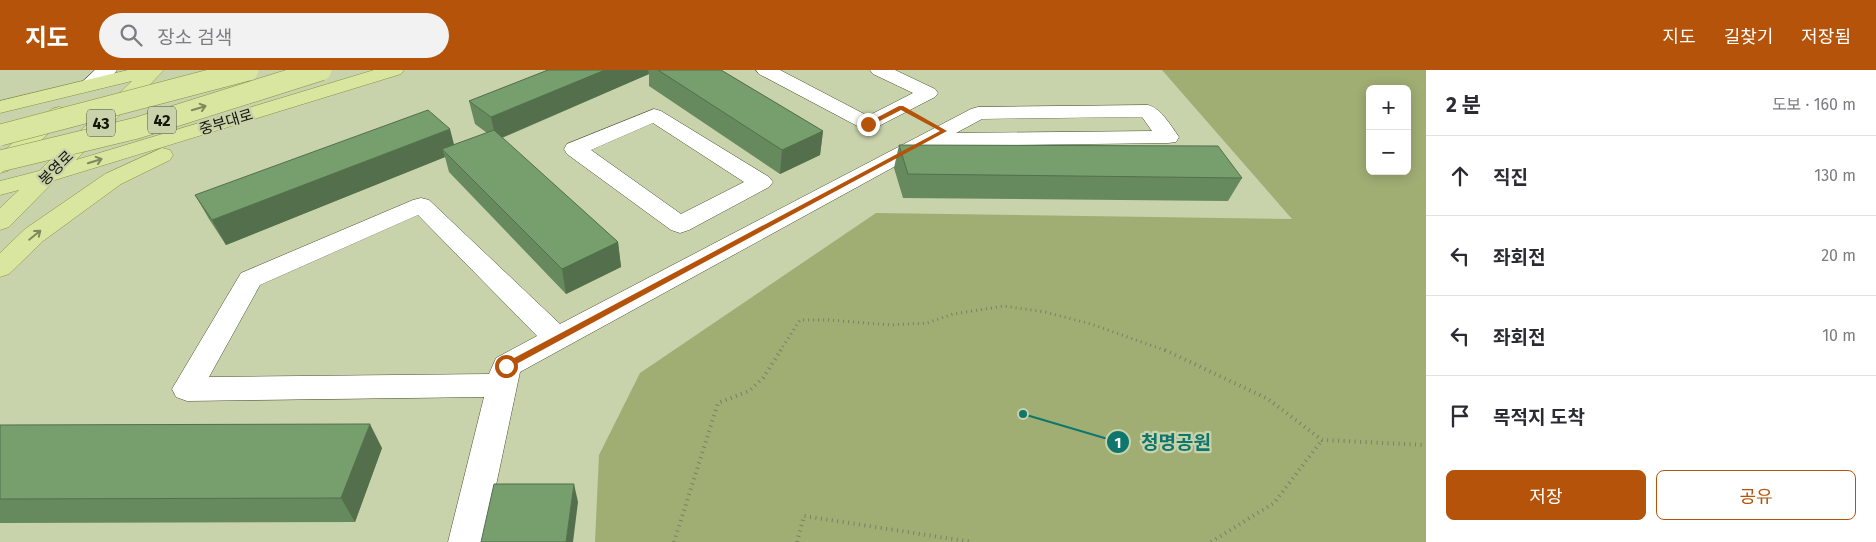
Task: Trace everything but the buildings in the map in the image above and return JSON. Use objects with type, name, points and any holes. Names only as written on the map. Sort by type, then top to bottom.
[{"type":"main road","points":[[0,97],[29,88],[73,70]]},
{"type":"main road","name":"43","points":[[0,107],[153,70]]},
{"type":"main road","name":"봉영로","points":[[0,222],[153,70]]},
{"type":"main road","name":"42","points":[[0,135],[248,70]]},
{"type":"main road","name":"42","points":[[0,161],[137,128],[321,70]]},
{"type":"main road","name":"중부대로","points":[[0,188],[49,175],[394,70]]},
{"type":"main road","name":"43","points":[[0,166],[89,85]]},
{"type":"main road","points":[[0,268],[34,235],[113,179],[172,150],[346,86]]},
{"type":"street","points":[[89,85],[107,70]]},
{"type":"street","points":[[466,542],[506,366],[763,228],[924,124],[978,113],[1148,111],[1168,137],[924,124],[868,124],[766,70]]},
{"type":"street","points":[[880,70],[928,93],[924,124]]},
{"type":"street","points":[[654,114],[761,182],[725,202],[680,225],[575,149],[654,114]]},
{"type":"street","points":[[725,202],[763,228]]},
{"type":"street","points":[[502,385],[187,388],[250,279],[421,205],[557,339]]},
{"type":"path","points":[[674,542],[718,403],[749,391],[764,378],[800,320],[829,320],[891,325],[927,323],[952,314],[1004,306],[1045,312],[1091,324],[1157,346],[1268,399],[1322,440],[1426,445]]},
{"type":"path","points":[[1211,542],[1274,503],[1322,440]]},
{"type":"path","points":[[797,542],[804,516],[972,542]]},
{"type":"green space","points":[[1162,70],[1426,70],[1426,542],[595,542],[599,455],[640,373],[876,213],[1292,219]]},
{"type":"place","name":"청명공원","points":[[1023,414]]},
{"type":"route","points":[[506,366],[944,131],[901,108],[868,124]]}]
